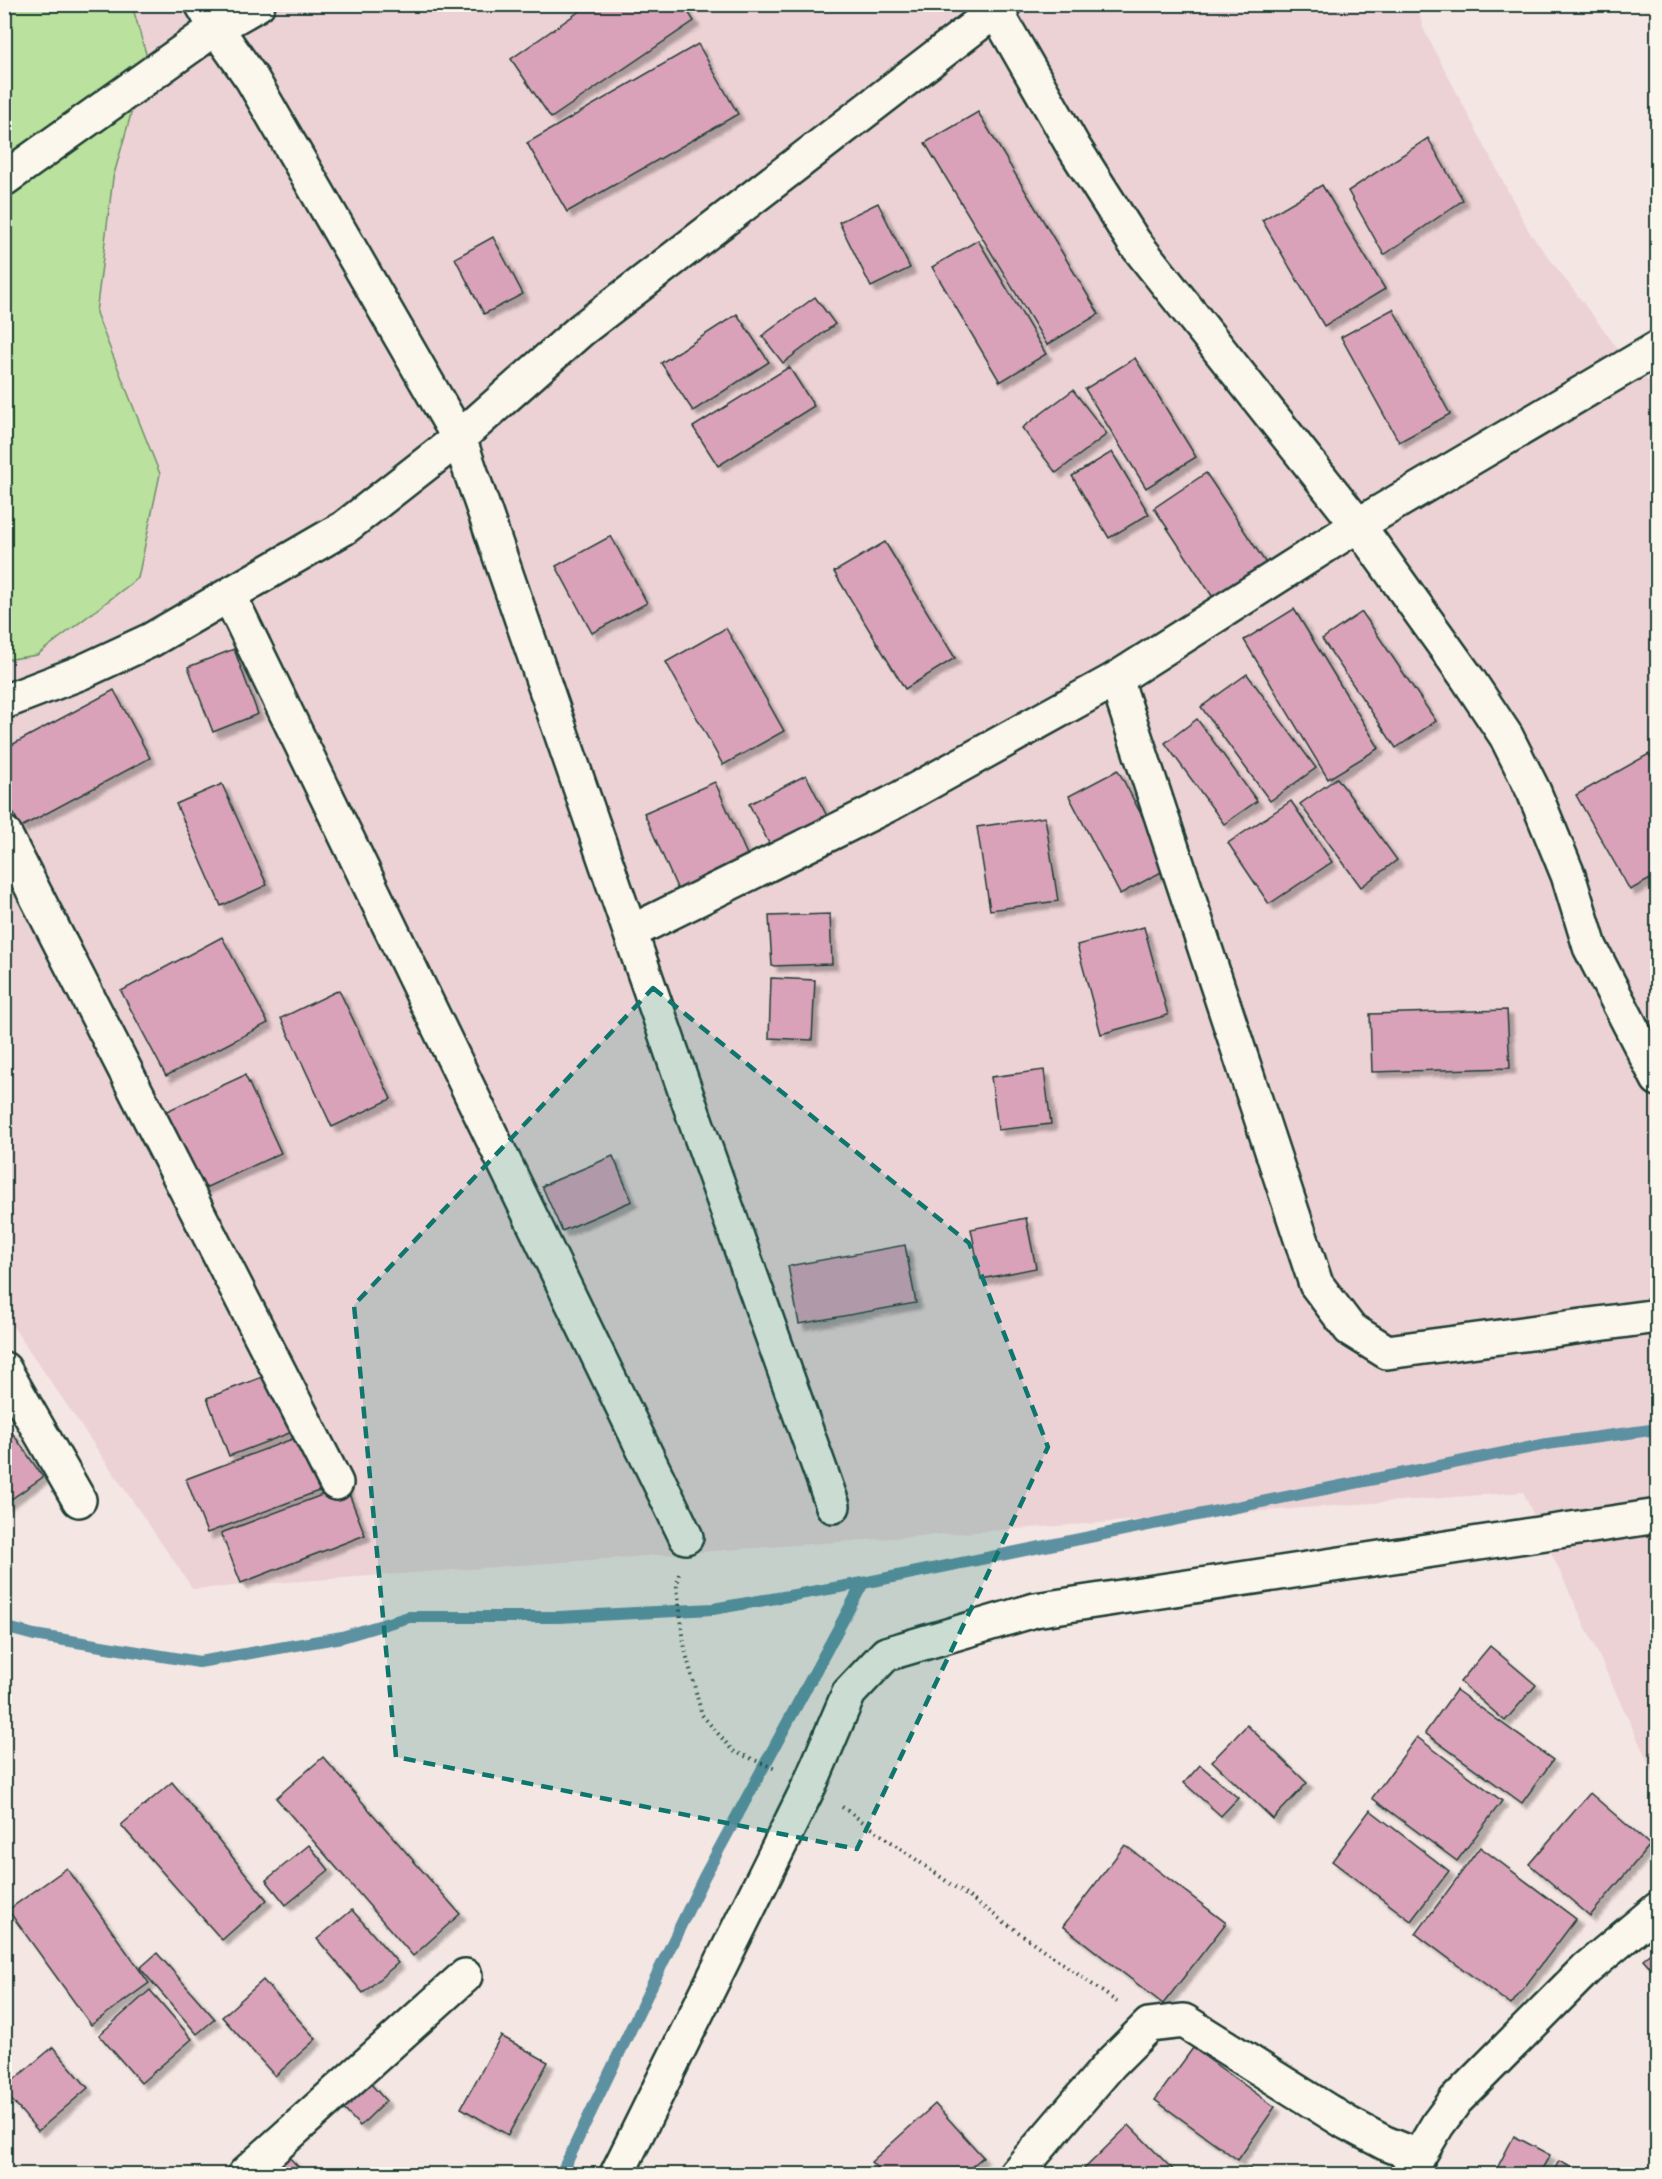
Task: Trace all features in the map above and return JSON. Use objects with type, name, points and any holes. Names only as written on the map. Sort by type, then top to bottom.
[{"type":"street","points":[[4,179],[209,16],[258,4]]},
{"type":"street","points":[[4,702],[82,672],[151,640],[344,528],[459,438],[581,330],[997,6],[1073,146],[1134,242],[1358,525],[1506,736],[1534,792],[1568,875],[1590,947],[1658,1080]]},
{"type":"street","points":[[209,16],[252,79],[459,438],[698,1128],[833,1506]]},
{"type":"street","points":[[631,932],[892,803],[1116,679],[1358,525],[1658,348]]},
{"type":"street","points":[[229,595],[686,1537]]},
{"type":"street","points":[[1116,679],[1316,1284],[1350,1329],[1387,1352],[1658,1316]]},
{"type":"street","points":[[4,833],[336,1483]]},
{"type":"street","points":[[4,1369],[79,1500]]},
{"type":"street","points":[[617,2175],[849,1693],[886,1654],[1035,1610],[1658,1516]]},
{"type":"street","points":[[1016,2175],[1111,2063],[1149,2025],[1184,2021],[1347,2123],[1385,2143],[1413,2165],[1456,2100],[1586,1969],[1658,1910]]},
{"type":"street","points":[[245,2175],[465,1976]]},
{"type":"path","points":[[677,1587],[685,1650],[702,1715],[733,1751],[805,1781],[1149,2025]]},
{"type":"highlighted area","points":[[653,988],[969,1243],[1048,1447],[857,1849],[396,1757],[354,1305]]},
{"type":"shaded area","points":[[132,5],[1417,5],[1423,28],[1530,233],[1638,375],[1657,385],[1657,1781],[1523,1492],[193,1589],[5,1315],[4,660],[37,655],[138,578],[160,474],[96,313],[113,178],[147,57]]},
{"type":"green space","points":[[5,5],[132,5],[147,57],[113,178],[96,313],[160,474],[138,578],[37,655],[5,660]]},
{"type":"building","points":[[590,4],[683,4],[694,21],[551,118],[511,59]]},
{"type":"building","points":[[698,44],[738,114],[567,212],[527,143]]},
{"type":"building","points":[[978,112],[1099,314],[1047,345],[925,143]]},
{"type":"building","points":[[1428,138],[1463,200],[1384,255],[1348,191]]},
{"type":"building","points":[[1322,185],[1385,289],[1324,326],[1262,220]]},
{"type":"building","points":[[878,203],[910,268],[871,287],[839,222]]},
{"type":"building","points":[[493,237],[523,294],[484,314],[455,258]]},
{"type":"building","points":[[978,240],[1046,354],[1000,382],[932,267]]},
{"type":"building","points":[[815,297],[835,324],[783,363],[762,336]]},
{"type":"building","points":[[1393,309],[1450,414],[1399,442],[1341,337]]},
{"type":"building","points":[[737,314],[769,362],[693,411],[661,363]]},
{"type":"building","points":[[1135,358],[1196,457],[1146,488],[1085,389]]},
{"type":"building","points":[[789,367],[814,406],[718,466],[693,427]]},
{"type":"building","points":[[1073,390],[1107,434],[1056,473],[1022,428]]},
{"type":"building","points":[[1112,452],[1149,514],[1109,538],[1072,476]]},
{"type":"building","points":[[1206,473],[1271,571],[1218,605],[1154,508]]},
{"type":"building","points":[[611,536],[647,603],[592,633],[556,566]]},
{"type":"building","points":[[885,542],[955,658],[905,689],[834,572]]},
{"type":"building","points":[[1294,609],[1379,748],[1328,779],[1244,640]]},
{"type":"building","points":[[1362,612],[1436,721],[1396,748],[1322,639]]},
{"type":"building","points":[[726,628],[784,731],[723,765],[666,662]]},
{"type":"building","points":[[234,649],[258,714],[213,732],[188,667]]},
{"type":"building","points":[[1247,674],[1316,768],[1270,801],[1201,707]]},
{"type":"building","points":[[114,690],[150,758],[21,827],[4,796],[4,749]]},
{"type":"building","points":[[1197,719],[1257,801],[1224,824],[1165,743]]},
{"type":"building","points":[[1649,754],[1658,770],[1658,875],[1630,890],[1576,795]]},
{"type":"building","points":[[1118,770],[1169,868],[1120,894],[1069,796]]},
{"type":"building","points":[[806,775],[830,822],[773,851],[749,804]]},
{"type":"building","points":[[1337,778],[1397,860],[1361,887],[1300,804]]},
{"type":"building","points":[[715,782],[752,866],[681,897],[644,813]]},
{"type":"building","points":[[222,784],[267,885],[221,906],[176,804]]},
{"type":"building","points":[[1291,801],[1332,862],[1269,904],[1228,843]]},
{"type":"building","points":[[1045,817],[1058,901],[990,910],[977,827]]},
{"type":"building","points":[[830,914],[832,964],[772,966],[769,916]]},
{"type":"building","points":[[1144,927],[1168,1015],[1101,1034],[1077,945]]},
{"type":"building","points":[[222,937],[268,1023],[166,1076],[121,991]]},
{"type":"building","points":[[771,978],[815,980],[812,1040],[769,1038]]},
{"type":"building","points":[[339,990],[391,1099],[332,1127],[281,1018]]},
{"type":"building","points":[[1507,1010],[1510,1068],[1372,1072],[1370,1014]]},
{"type":"building","points":[[1044,1070],[1051,1124],[998,1130],[991,1077]]},
{"type":"building","points":[[245,1075],[281,1153],[194,1193],[158,1115]]},
{"type":"building","points":[[613,1156],[632,1201],[562,1231],[542,1186]]},
{"type":"building","points":[[1026,1218],[1036,1268],[981,1279],[971,1229]]},
{"type":"building","points":[[905,1245],[916,1303],[799,1324],[788,1266]]},
{"type":"building","points":[[278,1371],[300,1429],[229,1456],[207,1398]]},
{"type":"building","points":[[11,1431],[43,1477],[4,1504],[4,1435]]},
{"type":"building","points":[[303,1435],[324,1489],[207,1533],[186,1479]]},
{"type":"building","points":[[346,1486],[365,1535],[241,1583],[221,1533]]},
{"type":"building","points":[[1490,1646],[1536,1685],[1505,1721],[1460,1682]]},
{"type":"building","points":[[1456,1690],[1553,1760],[1522,1803],[1425,1733]]},
{"type":"building","points":[[1247,1725],[1307,1783],[1273,1819],[1212,1761]]},
{"type":"building","points":[[1417,1737],[1502,1801],[1457,1861],[1372,1798]]},
{"type":"building","points":[[323,1757],[460,1914],[413,1956],[276,1798]]},
{"type":"building","points":[[1200,1765],[1238,1798],[1221,1816],[1184,1783]]},
{"type":"building","points":[[172,1782],[267,1900],[222,1940],[121,1825]]},
{"type":"building","points":[[1590,1793],[1650,1845],[1590,1916],[1529,1864]]},
{"type":"building","points":[[1370,1810],[1449,1871],[1411,1921],[1332,1861]]},
{"type":"building","points":[[309,1845],[329,1870],[286,1905],[266,1880]]},
{"type":"building","points":[[1125,1845],[1226,1923],[1163,2004],[1063,1926]]},
{"type":"building","points":[[1480,1847],[1576,1919],[1511,2005],[1416,1934]]},
{"type":"building","points":[[67,1868],[149,1983],[91,2025],[8,1910]]},
{"type":"building","points":[[352,1910],[398,1963],[363,1993],[317,1939]]},
{"type":"building","points":[[1658,1947],[1658,1976],[1643,1959]]},
{"type":"building","points":[[157,1953],[215,2019],[197,2034],[140,1968]]},
{"type":"building","points":[[263,1980],[316,2039],[275,2076],[222,2017]]},
{"type":"building","points":[[150,1990],[192,2039],[141,2083],[99,2035]]},
{"type":"building","points":[[501,2036],[548,2062],[508,2135],[461,2108]]},
{"type":"building","points":[[53,2047],[88,2088],[38,2131],[4,2091],[4,2088]]},
{"type":"building","points":[[1193,2048],[1275,2107],[1238,2160],[1155,2100]]},
{"type":"building","points":[[363,2075],[386,2101],[360,2126],[335,2100]]},
{"type":"building","points":[[935,2104],[983,2157],[963,2174],[883,2174],[871,2162]]},
{"type":"building","points":[[1129,2125],[1177,2174],[1079,2174]]},
{"type":"building","points":[[1514,2136],[1550,2155],[1539,2174],[1494,2174]]},
{"type":"building","points":[[287,2155],[305,2174],[266,2174]]},
{"type":"building","points":[[1559,2161],[1584,2174],[1552,2174]]},
{"type":"building","points":[[1247,2167],[1259,2174],[1242,2174]]},
{"type":"waterway","points":[[4,1627],[34,1635],[199,1662],[342,1637],[409,1617],[559,1617],[713,1609],[863,1583],[1547,1444],[1658,1429]]},
{"type":"waterway","points":[[561,2174],[704,1877],[863,1583]]}]
